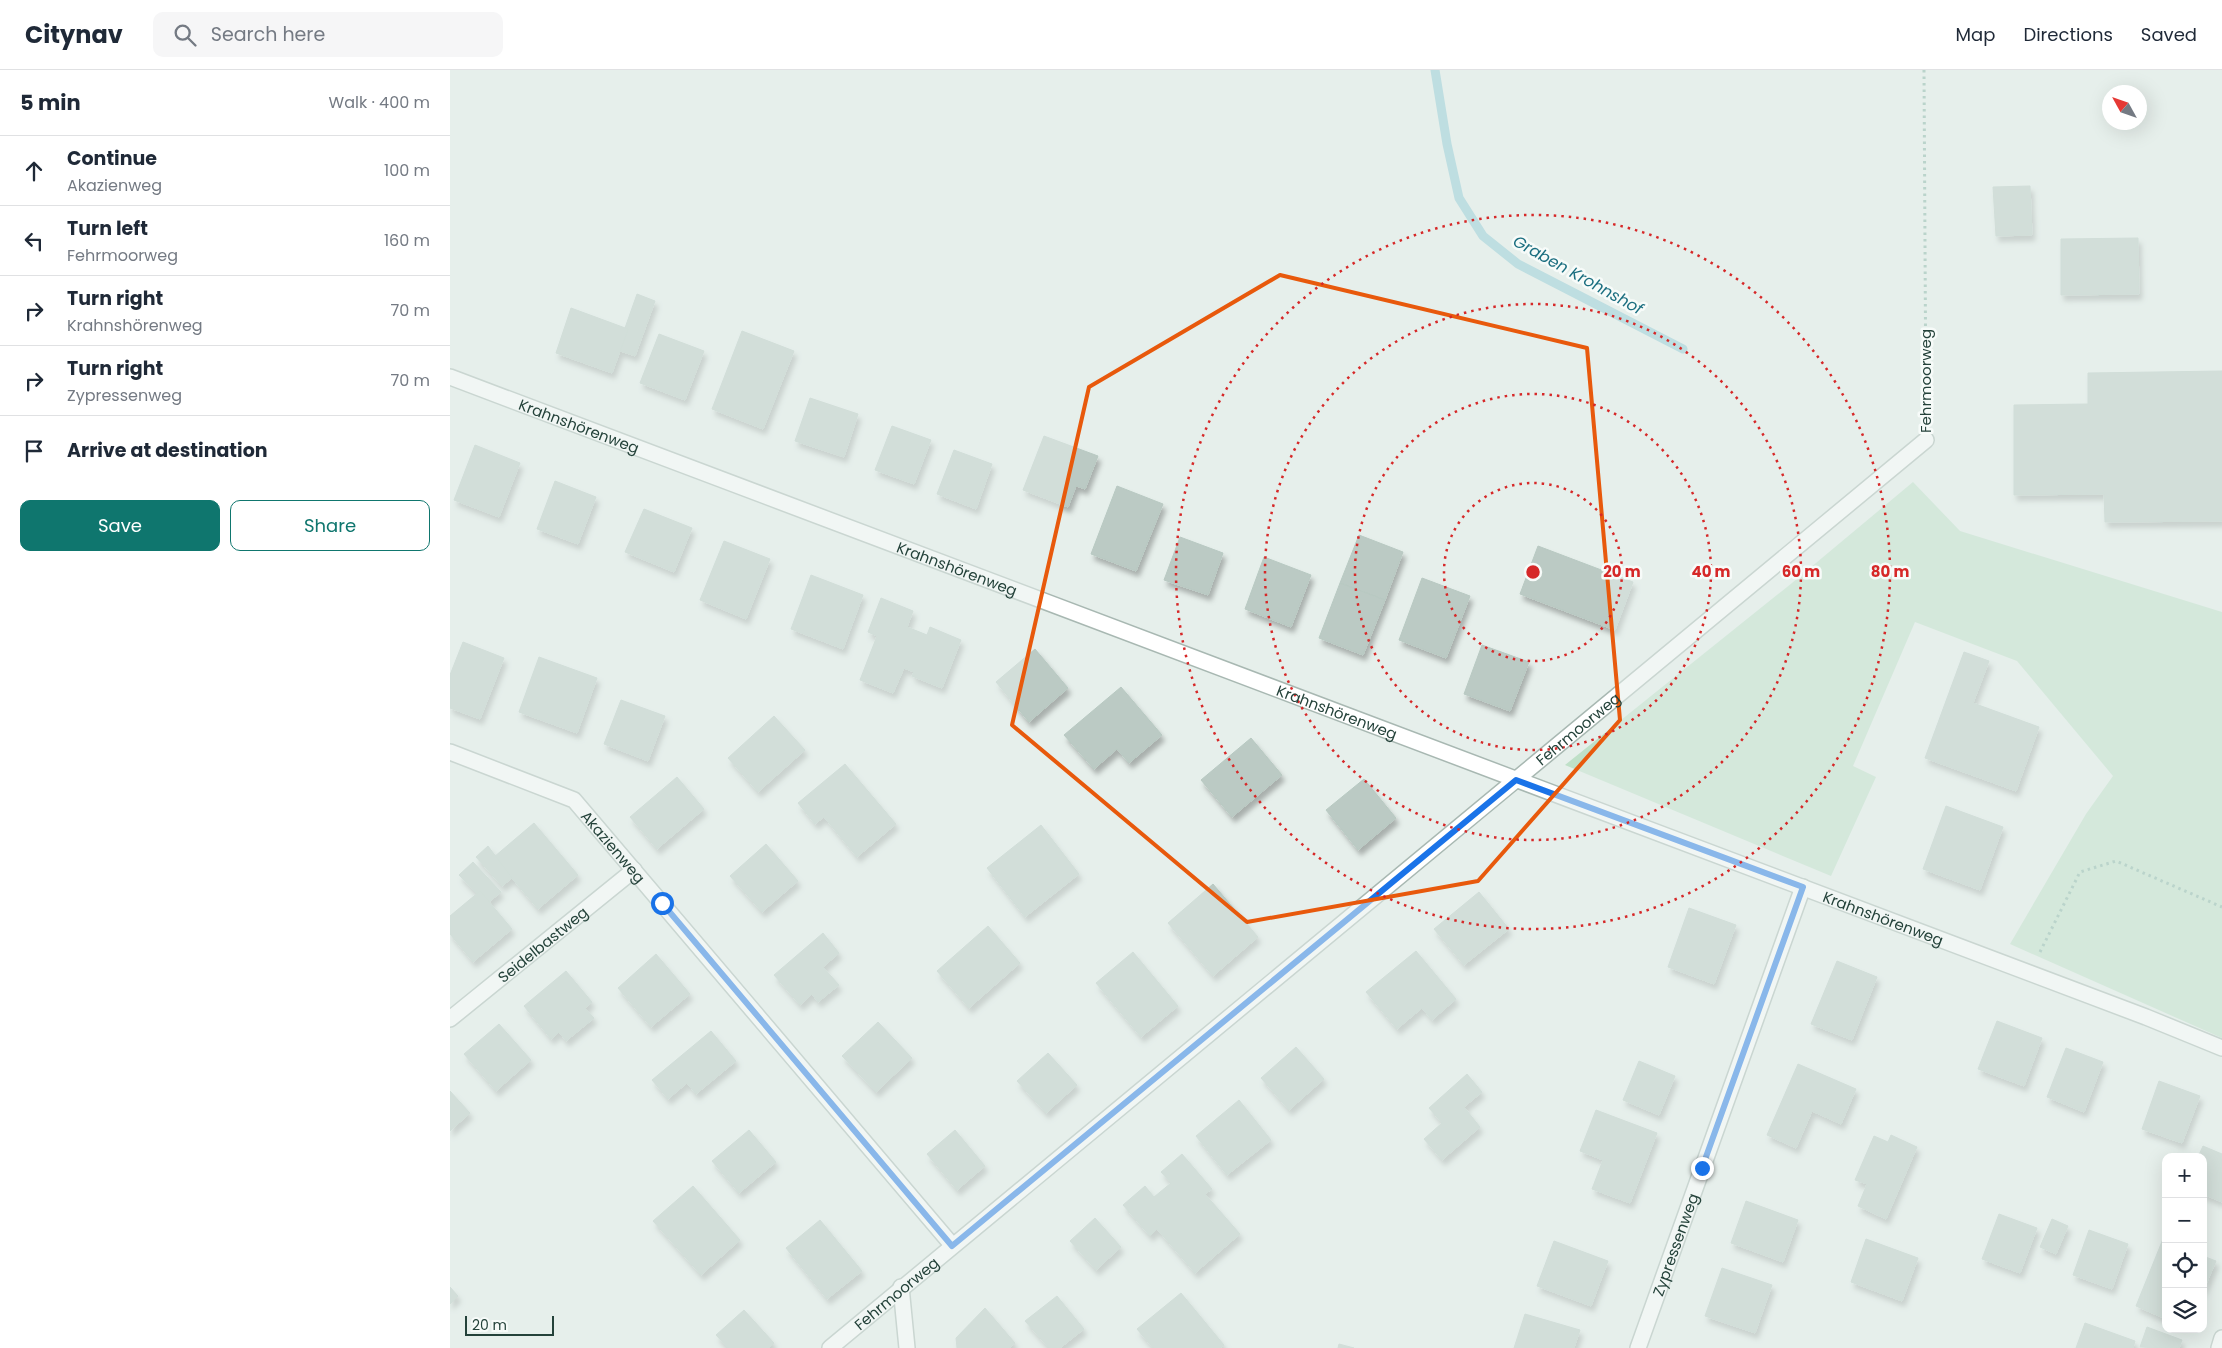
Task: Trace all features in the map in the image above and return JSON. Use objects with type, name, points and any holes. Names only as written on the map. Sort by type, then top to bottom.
[{"type":"street","name":"Krahnshörenweg","points":[[450,376],[1803,887],[2222,1048]]},
{"type":"street","name":"Fehrmoorweg","points":[[830,1348],[1926,440]]},
{"type":"street","name":"Akazienweg","points":[[450,752],[574,800],[952,1246]]},
{"type":"street","name":"Seidelbastweg","points":[[450,1019],[634,870]]},
{"type":"street","name":"Zypressenweg","points":[[1638,1348],[1803,887]]},
{"type":"street","points":[[902,1287],[906,1348]]},
{"type":"street","points":[[2218,1348],[2222,1338]]},
{"type":"path","name":"Fehrmoorweg","points":[[1924,70],[1926,440]]},
{"type":"path","points":[[2029,973],[2080,872],[2116,861],[2222,907]]},
{"type":"highlighted area","points":[[1280,275],[1587,348],[1620,720],[1478,881],[1247,922],[1012,725],[1089,387]]},
{"type":"green space","points":[[1913,482],[1960,531],[2222,612],[2222,1038],[2010,944],[2086,814],[2113,776],[2017,661],[1915,622],[1853,766],[1876,777],[1831,876],[1565,765],[1792,583]]},
{"type":"building","points":[[2030,186],[2032,235],[1996,236],[1993,187]]},
{"type":"building","points":[[2138,238],[2139,294],[2061,295],[2061,239]]},
{"type":"building","points":[[637,294],[655,301],[635,356],[620,351],[628,329],[625,328]]},
{"type":"building","points":[[571,308],[628,329],[612,373],[556,353]]},
{"type":"building","points":[[742,331],[794,351],[763,429],[712,409]]},
{"type":"building","points":[[659,334],[704,351],[685,400],[640,383]]},
{"type":"building","points":[[2222,371],[2222,521],[2105,522],[2104,494],[2014,495],[2014,405],[2088,404],[2088,373]]},
{"type":"building","points":[[810,398],[858,414],[844,457],[795,441]]},
{"type":"building","points":[[892,426],[931,440],[914,484],[875,470]]},
{"type":"building","points":[[1044,436],[1098,456],[1085,489],[1076,486],[1068,507],[1023,490]]},
{"type":"building","points":[[475,445],[520,463],[499,517],[454,500]]},
{"type":"building","points":[[954,450],[992,464],[976,509],[937,494]]},
{"type":"building","points":[[555,481],[596,497],[578,544],[537,529]]},
{"type":"building","points":[[1117,486],[1163,504],[1136,571],[1091,554]]},
{"type":"building","points":[[644,509],[692,528],[674,572],[625,552]]},
{"type":"building","points":[[1359,535],[1403,552],[1385,600],[1340,583]]},
{"type":"building","points":[[1180,537],[1223,553],[1208,595],[1164,580]]},
{"type":"building","points":[[724,541],[770,559],[746,619],[700,600]]},
{"type":"building","points":[[1538,546],[1633,582],[1615,630],[1520,594]]},
{"type":"building","points":[[1264,557],[1311,575],[1291,627],[1245,609]]},
{"type":"building","points":[[811,575],[863,595],[843,649],[791,629]]},
{"type":"building","points":[[1422,578],[1470,596],[1446,658],[1399,640]]},
{"type":"building","points":[[1340,583],[1385,600],[1363,655],[1319,638]]},
{"type":"building","points":[[881,598],[913,611],[907,627],[927,635],[930,627],[961,640],[942,688],[912,676],[914,672],[904,668],[893,693],[860,680],[877,636],[868,632]]},
{"type":"building","points":[[463,642],[504,658],[480,719],[450,708],[450,675]]},
{"type":"building","points":[[1482,645],[1529,662],[1510,711],[1464,694]]},
{"type":"building","points":[[1035,649],[1068,688],[1029,722],[996,682]]},
{"type":"building","points":[[1964,652],[1989,661],[1973,703],[2039,727],[2016,791],[1925,758]]},
{"type":"building","points":[[539,657],[597,678],[577,733],[519,712]]},
{"type":"building","points":[[1121,687],[1162,735],[1129,763],[1117,749],[1094,769],[1064,735]]},
{"type":"building","points":[[621,700],[665,716],[648,761],[604,744]]},
{"type":"building","points":[[774,716],[805,750],[758,792],[728,758]]},
{"type":"building","points":[[1251,738],[1282,775],[1232,817],[1201,780]]},
{"type":"building","points":[[845,764],[896,824],[857,857],[824,817],[815,824],[798,803]]},
{"type":"building","points":[[677,777],[704,809],[657,849],[630,817]]},
{"type":"building","points":[[1364,779],[1396,818],[1358,850],[1326,810]]},
{"type":"building","points":[[1946,806],[2003,827],[1980,890],[1923,869]]},
{"type":"building","points":[[534,823],[578,875],[538,909],[494,857]]},
{"type":"building","points":[[1041,825],[1079,874],[1025,917],[987,868]]},
{"type":"building","points":[[766,844],[798,881],[762,912],[730,876]]},
{"type":"building","points":[[488,846],[512,878],[502,886],[476,857]]},
{"type":"building","points":[[473,862],[501,892],[489,902],[480,891],[477,894],[459,875]]},
{"type":"building","points":[[1213,884],[1258,937],[1213,976],[1168,923]]},
{"type":"building","points":[[480,891],[512,929],[473,962],[450,934],[450,916]]},
{"type":"building","points":[[1479,892],[1509,929],[1464,965],[1434,929]]},
{"type":"building","points":[[1689,908],[1736,925],[1714,984],[1668,967]]},
{"type":"building","points":[[988,926],[1020,963],[969,1008],[937,971]]},
{"type":"building","points":[[823,933],[839,953],[823,967],[839,985],[818,1002],[812,994],[800,1005],[774,975]]},
{"type":"building","points":[[1416,951],[1456,999],[1432,1020],[1422,1008],[1397,1029],[1366,992]]},
{"type":"building","points":[[1133,952],[1178,1006],[1141,1037],[1096,983]]},
{"type":"building","points":[[656,954],[690,994],[651,1027],[618,988]]},
{"type":"building","points":[[1837,961],[1877,977],[1852,1040],[1811,1024]]},
{"type":"building","points":[[566,971],[592,1002],[585,1008],[594,1018],[566,1041],[559,1032],[551,1039],[524,1006]]},
{"type":"building","points":[[1997,1021],[2042,1038],[2024,1086],[1978,1069]]},
{"type":"building","points":[[878,1022],[912,1058],[876,1092],[842,1056]]},
{"type":"building","points":[[499,1024],[531,1060],[496,1091],[464,1054]]},
{"type":"building","points":[[711,1031],[736,1061],[696,1094],[687,1083],[668,1099],[652,1080]]},
{"type":"building","points":[[1296,1047],[1324,1079],[1289,1110],[1261,1078]]},
{"type":"building","points":[[2066,1048],[2103,1062],[2084,1112],[2047,1097]]},
{"type":"building","points":[[1048,1053],[1077,1085],[1046,1113],[1017,1081]]},
{"type":"building","points":[[1639,1061],[1675,1076],[1659,1115],[1623,1100]]},
{"type":"building","points":[[1798,1064],[1856,1089],[1841,1124],[1812,1111],[1796,1148],[1767,1135]]},
{"type":"building","points":[[1467,1074],[1482,1092],[1464,1107],[1480,1127],[1442,1160],[1424,1139],[1442,1123],[1429,1108]]},
{"type":"building","points":[[2159,1081],[2200,1096],[2182,1143],[2142,1129]]},
{"type":"building","points":[[450,1091],[470,1113],[450,1131]]},
{"type":"building","points":[[1239,1100],[1271,1140],[1227,1175],[1196,1136]]},
{"type":"building","points":[[1596,1110],[1657,1133],[1630,1203],[1592,1189],[1603,1160],[1580,1151]]},
{"type":"building","points":[[749,1130],[776,1162],[739,1193],[712,1161]]},
{"type":"building","points":[[955,1130],[985,1166],[957,1190],[927,1154]]},
{"type":"building","points":[[1891,1135],[1917,1147],[1886,1219],[1858,1206],[1867,1184],[1855,1180],[1874,1136],[1888,1142]]},
{"type":"building","points":[[2203,1146],[2222,1154],[2222,1202],[2207,1196],[2207,1153],[2200,1153]]},
{"type":"building","points":[[1182,1154],[1212,1189],[1205,1194],[1240,1234],[1195,1273],[1157,1229],[1150,1236],[1123,1205],[1145,1186],[1154,1197],[1171,1183],[1161,1172]]},
{"type":"building","points":[[693,1186],[740,1240],[701,1275],[653,1221]]},
{"type":"building","points":[[1746,1201],[1798,1220],[1783,1262],[1731,1243]]},
{"type":"building","points":[[1999,1214],[2037,1228],[2020,1273],[1982,1259]]},
{"type":"building","points":[[1095,1218],[1121,1247],[1096,1270],[1070,1241]]},
{"type":"building","points":[[2052,1219],[2068,1226],[2056,1254],[2040,1247]]},
{"type":"building","points":[[820,1220],[862,1271],[827,1299],[786,1248]]},
{"type":"building","points":[[2089,1230],[2128,1244],[2112,1289],[2073,1275]]},
{"type":"building","points":[[1866,1239],[1918,1258],[1902,1301],[1851,1282]]},
{"type":"building","points":[[1554,1241],[1608,1261],[1591,1306],[1537,1286]]},
{"type":"building","points":[[2162,1241],[2162,1317],[2136,1306]]},
{"type":"building","points":[[2207,1258],[2216,1261],[2207,1282]]},
{"type":"building","points":[[1722,1268],[1772,1285],[1755,1333],[1705,1316]]},
{"type":"building","points":[[450,1287],[458,1296],[450,1304]]},
{"type":"building","points":[[1181,1293],[1224,1345],[1220,1348],[1153,1348],[1137,1329]]},
{"type":"building","points":[[1057,1296],[1084,1329],[1060,1348],[1049,1348],[1025,1321]]},
{"type":"building","points":[[985,1308],[1015,1343],[1009,1348],[957,1348],[956,1338]]},
{"type":"building","points":[[744,1310],[774,1343],[769,1348],[728,1348],[716,1335]]},
{"type":"building","points":[[1525,1314],[1580,1330],[1574,1348],[1514,1348]]},
{"type":"building","points":[[2085,1323],[2135,1341],[2133,1348],[2076,1348]]},
{"type":"building","points":[[2147,1327],[2182,1340],[2179,1348],[2140,1347]]},
{"type":"building","points":[[1339,1344],[1354,1348],[1338,1348]]},
{"type":"waterway","name":"Graben Krohnshof","points":[[1435,70],[1447,144],[1459,198],[1483,236],[1518,264],[1683,349]]},
{"type":"route","points":[[662,903],[952,1246],[1516,780],[1803,887],[1702,1168]]}]
